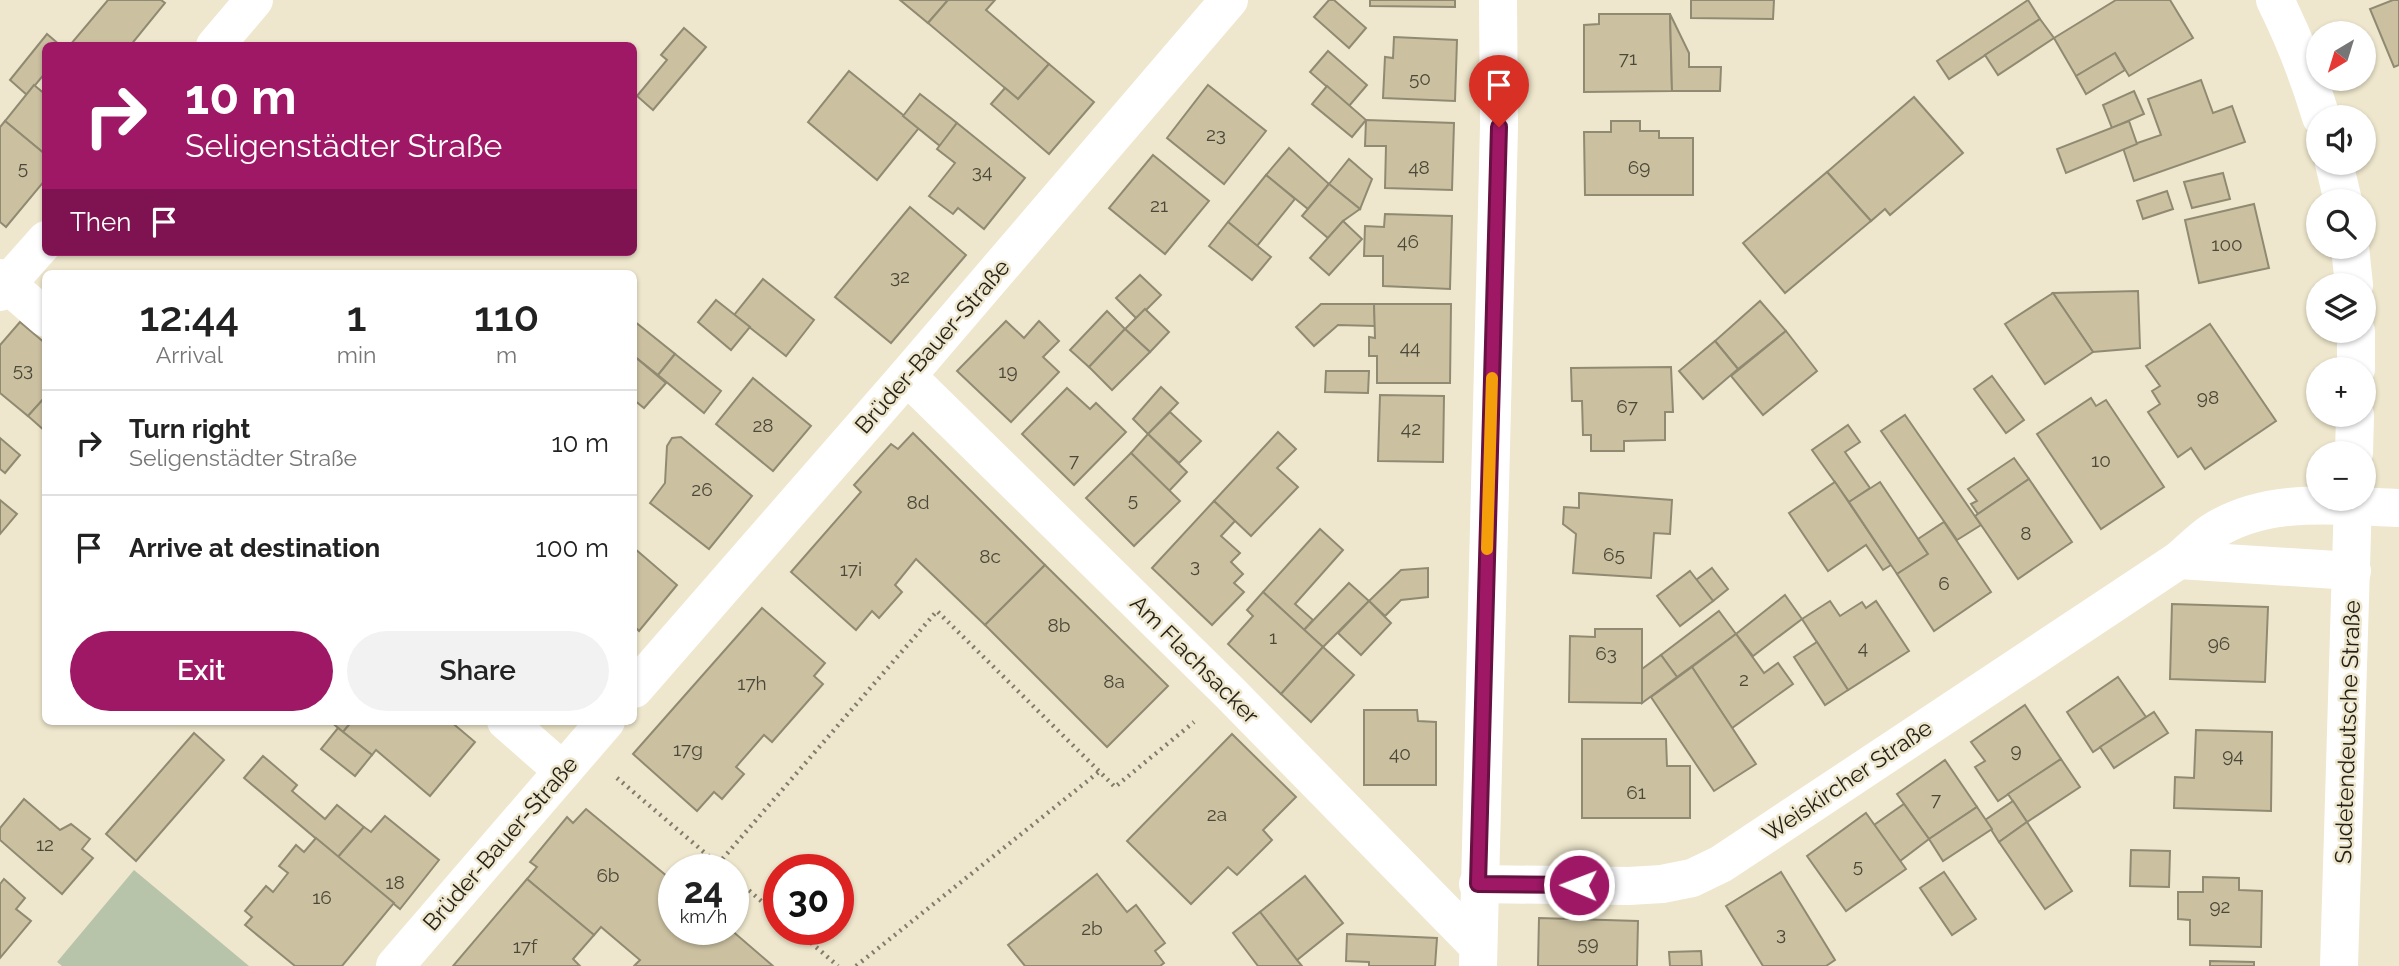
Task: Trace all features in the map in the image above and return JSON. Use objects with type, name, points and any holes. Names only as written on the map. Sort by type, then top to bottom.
[{"type":"street","points":[[218,42],[254,0]]},
{"type":"street","name":"Brüder-Bauer-Straße","points":[[637,686],[1229,0]]},
{"type":"street","points":[[1478,956],[1499,127],[1498,0]]},
{"type":"street","points":[[2275,0],[2298,50],[2317,105]]},
{"type":"street","points":[[42,244],[2,285],[42,315]]},
{"type":"street","name":"Am Flachsacker","points":[[907,376],[1230,693],[1478,956]]},
{"type":"street","name":"Weiskircher Straße","points":[[1478,884],[1629,886],[1662,884],[1692,878],[1733,856],[2179,560],[2213,531],[2247,515],[2306,505]]},
{"type":"street","name":"Weiskircher Straße","points":[[2376,506],[2399,508]]},
{"type":"street","name":"Sudetendeutsche Straße","points":[[2339,966],[2353,511]]},
{"type":"street","points":[[2179,560],[2352,571]]},
{"type":"street","points":[[518,725],[584,747]]},
{"type":"street","name":"Brüder-Bauer-Straße","points":[[395,966],[584,747]]},
{"type":"path","points":[[727,854],[937,611],[1115,787],[1230,693]]},
{"type":"path","points":[[584,747],[707,854]]},
{"type":"path","points":[[856,966],[1100,771]]},
{"type":"path","points":[[749,891],[763,902]]},
{"type":"path","points":[[814,945],[838,966]]},
{"type":"green space","points":[[134,870],[249,966],[62,966],[57,962]]},
{"type":"building","points":[[108,0],[161,0],[165,3],[133,42],[73,42]]},
{"type":"building","points":[[900,0],[948,0],[928,23]]},
{"type":"building","points":[[948,0],[995,0],[986,10],[1049,64],[1018,99],[928,23]]},
{"type":"building","points":[[1329,0],[1334,0],[1366,28],[1349,48],[1314,17]]},
{"type":"building","points":[[1370,0],[1455,0],[1455,7],[1370,6]]},
{"type":"building","points":[[1691,0],[1774,0],[1773,19],[1691,18]]},
{"type":"building","points":[[2028,0],[2040,19],[1949,79],[1937,61]]},
{"type":"building","points":[[2116,0],[2170,0],[2193,38],[2129,76],[2115,53],[2076,76],[2054,38]]},
{"type":"building","points":[[2399,0],[2399,65],[2394,67],[2370,9]]},
{"type":"building","points":[[1599,14],[1670,14],[1672,91],[1584,92],[1584,25],[1599,24]]},
{"type":"building","points":[[1670,14],[1689,53],[1689,67],[1721,67],[1720,91],[1672,91]]},
{"type":"building","points":[[2040,19],[2054,38],[1998,75],[1985,55]]},
{"type":"building","points":[[684,28],[706,47],[653,110],[637,96],[667,60],[661,55]]},
{"type":"building","points":[[47,34],[56,42],[42,42],[42,77],[27,95],[10,80]]},
{"type":"building","points":[[1394,37],[1457,40],[1455,101],[1383,98],[1385,57],[1393,58]]},
{"type":"building","points":[[1328,51],[1367,85],[1349,106],[1310,72]]},
{"type":"building","points":[[2115,53],[2125,70],[2086,94],[2076,76]]},
{"type":"building","points":[[1049,64],[1094,102],[1049,154],[991,104],[1005,88],[1018,99]]},
{"type":"building","points":[[849,71],[919,128],[877,180],[808,122]]},
{"type":"building","points":[[2201,80],[2213,113],[2232,106],[2245,142],[2134,181],[2123,148],[2161,135],[2148,99]]},
{"type":"building","points":[[34,85],[42,92],[42,152],[5,121]]},
{"type":"building","points":[[1208,85],[1266,131],[1224,184],[1167,138]]},
{"type":"building","points":[[1327,86],[1366,120],[1352,137],[1312,104]]},
{"type":"building","points":[[2134,91],[2144,114],[2112,128],[2103,105]]},
{"type":"building","points":[[920,94],[957,123],[940,146],[903,116]]},
{"type":"building","points":[[1914,97],[1963,153],[1890,215],[1885,209],[1871,221],[1827,172]]},
{"type":"building","points":[[1366,120],[1454,123],[1452,190],[1385,188],[1386,146],[1365,146]]},
{"type":"building","points":[[5,121],[42,152],[42,184],[6,227],[0,222],[0,127]]},
{"type":"building","points":[[1611,121],[1640,121],[1640,131],[1659,131],[1659,138],[1693,138],[1693,195],[1585,195],[1584,132],[1611,132]]},
{"type":"building","points":[[2129,121],[2137,144],[2066,173],[2057,149]]},
{"type":"building","points":[[957,123],[1025,178],[984,229],[958,208],[953,214],[929,196],[955,163],[937,149]]},
{"type":"building","points":[[1289,148],[1329,184],[1308,209],[1266,175]]},
{"type":"building","points":[[1153,155],[1209,201],[1165,254],[1109,208]]},
{"type":"building","points":[[1349,159],[1372,179],[1360,209],[1329,184]]},
{"type":"building","points":[[1827,172],[1871,221],[1785,293],[1743,243]]},
{"type":"building","points":[[2223,173],[2230,199],[2192,208],[2184,182]]},
{"type":"building","points":[[1266,175],[1295,199],[1257,246],[1228,222]]},
{"type":"building","points":[[1329,184],[1360,209],[1343,221],[1328,238],[1302,216]]},
{"type":"building","points":[[2167,191],[2173,209],[2143,219],[2137,201]]},
{"type":"building","points":[[2254,204],[2269,268],[2199,283],[2185,220]]},
{"type":"building","points":[[910,207],[966,255],[891,343],[835,297]]},
{"type":"building","points":[[1385,214],[1452,216],[1450,289],[1383,286],[1383,256],[1364,256],[1365,226],[1384,227]]},
{"type":"building","points":[[1343,221],[1362,239],[1329,275],[1310,258]]},
{"type":"building","points":[[1228,222],[1271,257],[1252,280],[1209,246]]},
{"type":"building","points":[[1140,275],[1161,295],[1137,319],[1116,298]]},
{"type":"building","points":[[763,279],[814,320],[786,356],[734,315]]},
{"type":"building","points":[[2138,291],[2140,348],[2093,352],[2053,293]]},
{"type":"building","points":[[2053,293],[2093,352],[2045,384],[2005,324]]},
{"type":"building","points":[[716,300],[750,327],[731,350],[698,322]]},
{"type":"building","points":[[1760,301],[1786,331],[1738,369],[1715,341]]},
{"type":"building","points":[[1321,304],[1374,304],[1375,326],[1338,325],[1314,346],[1296,327]]},
{"type":"building","points":[[1374,304],[1451,304],[1450,383],[1377,383],[1377,356],[1369,356],[1369,337],[1375,338]]},
{"type":"building","points":[[1145,309],[1169,332],[1150,352],[1125,329]]},
{"type":"building","points":[[1107,311],[1125,329],[1089,367],[1070,350]]},
{"type":"building","points":[[1006,321],[1024,338],[1039,321],[1059,341],[1043,357],[1059,372],[1011,422],[957,371]]},
{"type":"building","points":[[20,322],[42,341],[42,400],[28,416],[0,393],[0,345]]},
{"type":"building","points":[[637,323],[675,354],[658,375],[637,358]]},
{"type":"building","points":[[2210,324],[2276,421],[2205,469],[2191,448],[2178,457],[2148,412],[2160,404],[2152,391],[2160,386],[2146,366]]},
{"type":"building","points":[[1125,329],[1150,352],[1112,390],[1089,367]]},
{"type":"building","points":[[1786,331],[1817,371],[1763,415],[1731,376]]},
{"type":"building","points":[[1715,341],[1738,369],[1703,399],[1679,371]]},
{"type":"building","points":[[675,354],[721,391],[704,413],[658,375]]},
{"type":"building","points":[[637,359],[666,383],[644,408],[637,402]]},
{"type":"building","points":[[1671,367],[1673,412],[1665,412],[1665,440],[1624,441],[1624,451],[1591,451],[1591,435],[1583,435],[1582,401],[1572,401],[1571,368]]},
{"type":"building","points":[[1326,371],[1369,371],[1368,393],[1325,392]]},
{"type":"building","points":[[1992,376],[2024,420],[2006,433],[1974,389]]},
{"type":"building","points":[[753,378],[811,426],[773,471],[716,424]]},
{"type":"building","points":[[1161,387],[1178,403],[1148,434],[1133,419]]},
{"type":"building","points":[[1067,388],[1090,409],[1096,403],[1126,432],[1074,485],[1022,434]]},
{"type":"building","points":[[1380,395],[1444,396],[1443,462],[1378,461]]},
{"type":"building","points":[[2091,398],[2096,406],[2106,400],[2164,487],[2101,529],[2037,434]]},
{"type":"building","points":[[42,400],[42,428],[28,416]]},
{"type":"building","points":[[1170,412],[1201,441],[1179,463],[1148,434]]},
{"type":"building","points":[[1905,415],[1981,525],[1957,540],[1881,431]]},
{"type":"building","points":[[1848,425],[1860,442],[1845,452],[1870,488],[1849,502],[1812,450]]},
{"type":"building","points":[[1278,432],[1296,449],[1277,468],[1298,487],[1251,536],[1214,501]]},
{"type":"building","points":[[913,433],[1045,565],[985,625],[916,559],[895,585],[902,592],[879,618],[872,611],[856,630],[791,572],[861,492],[854,485],[891,444],[898,449]]},
{"type":"building","points":[[1148,434],[1187,472],[1169,491],[1131,453]]},
{"type":"building","points":[[681,437],[752,496],[709,549],[650,503],[665,483],[667,446],[672,438]]},
{"type":"building","points":[[0,438],[20,455],[5,473],[0,469]]},
{"type":"building","points":[[1131,453],[1180,501],[1134,546],[1086,498]]},
{"type":"building","points":[[2014,458],[2029,479],[1978,514],[1971,504],[1977,501],[1968,489]]},
{"type":"building","points":[[2029,479],[2072,542],[2018,579],[1975,516]]},
{"type":"building","points":[[1835,482],[1891,565],[1883,570],[1866,545],[1828,571],[1789,513]]},
{"type":"building","points":[[1880,482],[1928,554],[1897,574],[1849,502]]},
{"type":"building","points":[[1579,493],[1672,500],[1670,534],[1654,533],[1651,578],[1573,573],[1576,534],[1563,524],[1564,507],[1579,508]]},
{"type":"building","points":[[0,500],[17,514],[0,534]]},
{"type":"building","points":[[1214,501],[1235,521],[1221,536],[1240,553],[1231,562],[1243,574],[1234,583],[1244,592],[1212,625],[1152,568]]},
{"type":"building","points":[[1944,522],[1991,592],[1934,631],[1897,574],[1928,554],[1918,539]]},
{"type":"building","points":[[1320,529],[1343,550],[1295,604],[1313,620],[1304,630],[1263,592]]},
{"type":"building","points":[[637,551],[677,585],[639,631],[637,629]]},
{"type":"building","points":[[1045,565],[1168,686],[1107,747],[985,625]]},
{"type":"building","points":[[1428,568],[1428,597],[1401,600],[1385,616],[1369,601],[1401,570]]},
{"type":"building","points":[[1712,568],[1728,589],[1713,601],[1696,580]]},
{"type":"building","points":[[1690,571],[1713,601],[1680,626],[1657,596]]},
{"type":"building","points":[[1349,583],[1369,601],[1323,647],[1304,630]]},
{"type":"building","points":[[1263,592],[1323,647],[1281,694],[1228,644],[1253,616],[1247,610]]},
{"type":"building","points":[[1785,595],[1802,619],[1753,656],[1736,634]]},
{"type":"building","points":[[1369,601],[1391,623],[1361,655],[1338,633]]},
{"type":"building","points":[[1830,601],[1840,616],[1862,602],[1866,608],[1876,601],[1909,651],[1848,690],[1802,619]]},
{"type":"building","points":[[2172,604],[2268,607],[2265,682],[2170,679]]},
{"type":"building","points":[[762,608],[825,663],[814,676],[823,684],[772,742],[764,735],[736,767],[744,774],[722,799],[714,792],[697,811],[633,754]]},
{"type":"building","points":[[1719,611],[1736,634],[1677,677],[1661,655]]},
{"type":"building","points":[[1595,629],[1642,629],[1642,703],[1569,702],[1570,636],[1595,637]]},
{"type":"building","points":[[1736,634],[1764,673],[1778,663],[1793,684],[1732,728],[1692,667]]},
{"type":"building","points":[[1817,642],[1848,690],[1825,705],[1794,657]]},
{"type":"building","points":[[1323,647],[1354,675],[1311,722],[1281,694]]},
{"type":"building","points":[[1661,655],[1677,677],[1642,703],[1642,669]]},
{"type":"building","points":[[1692,667],[1756,764],[1714,791],[1651,697]]},
{"type":"building","points":[[2118,677],[2146,717],[2093,752],[2067,712]]},
{"type":"building","points":[[2025,705],[2061,759],[1998,801],[1975,767],[1985,761],[1971,742]]},
{"type":"building","points":[[1364,710],[1417,710],[1418,721],[1436,722],[1436,785],[1364,785]]},
{"type":"building","points":[[2154,712],[2168,733],[2114,768],[2100,747]]},
{"type":"building","points":[[335,725],[349,725],[343,732]]},
{"type":"building","points":[[349,725],[455,725],[475,742],[430,796],[376,750],[372,755],[343,732]]},
{"type":"building","points":[[338,728],[372,755],[355,776],[321,749]]},
{"type":"building","points":[[2196,730],[2272,732],[2271,811],[2174,808],[2175,777],[2194,778]]},
{"type":"building","points":[[194,733],[224,760],[136,861],[106,834]]},
{"type":"building","points":[[1232,734],[1296,797],[1263,830],[1272,840],[1237,875],[1228,867],[1191,904],[1127,841]]},
{"type":"building","points":[[1582,739],[1666,739],[1667,766],[1690,766],[1690,818],[1582,818]]},
{"type":"building","points":[[263,756],[297,785],[292,791],[325,819],[337,805],[364,827],[338,857],[244,778]]},
{"type":"building","points":[[2061,759],[2080,787],[2027,822],[2008,794]]},
{"type":"building","points":[[1945,760],[1977,807],[1929,839],[1897,794]]},
{"type":"building","points":[[24,799],[60,830],[71,824],[90,839],[82,849],[93,858],[62,894],[0,840],[0,828]]},
{"type":"building","points":[[2013,801],[2027,822],[1999,842],[1985,820]]},
{"type":"building","points":[[1904,804],[1929,839],[1900,861],[1874,825]]},
{"type":"building","points":[[1977,807],[1992,829],[1943,861],[1929,839]]},
{"type":"building","points":[[586,809],[658,869],[658,945],[749,945],[773,966],[634,966],[640,960],[601,927],[594,935],[527,879],[537,867],[530,862],[567,817],[573,823]]},
{"type":"building","points":[[1866,813],[1906,869],[1846,911],[1807,856]]},
{"type":"building","points":[[385,816],[439,860],[400,909],[338,857],[364,827],[371,832]]},
{"type":"building","points":[[2027,822],[2072,891],[2045,909],[1999,842]]},
{"type":"building","points":[[316,838],[394,903],[342,966],[295,966],[245,925],[252,917],[245,911],[266,886],[273,892],[288,873],[279,866],[296,845],[304,852]]},
{"type":"building","points":[[2131,850],[2170,851],[2169,887],[2130,886]]},
{"type":"building","points":[[1781,872],[1835,960],[1826,966],[1763,966],[1726,906]]},
{"type":"building","points":[[1944,872],[1976,919],[1952,935],[1920,888]]},
{"type":"building","points":[[1097,874],[1127,912],[1136,905],[1165,943],[1155,951],[1164,963],[1160,966],[1025,966],[1008,945]]},
{"type":"building","points":[[1305,876],[1343,923],[1297,960],[1260,912]]},
{"type":"building","points":[[2203,877],[2239,878],[2239,890],[2262,891],[2261,947],[2190,945],[2190,920],[2178,919],[2178,892],[2203,892]]},
{"type":"building","points":[[4,879],[25,898],[16,909],[31,921],[0,958],[0,884]]},
{"type":"building","points":[[527,879],[594,935],[573,959],[580,966],[453,966]]},
{"type":"building","points":[[1260,912],[1302,966],[1258,966],[1233,933]]},
{"type":"building","points":[[1539,918],[1638,921],[1637,966],[1538,966]]},
{"type":"building","points":[[1347,934],[1437,938],[1435,966],[1369,966],[1369,962],[1346,961]]},
{"type":"building","points":[[1701,951],[1702,966],[1670,966],[1669,952]]},
{"type":"building","points":[[2210,961],[2254,962],[2254,966],[2210,966]]},
{"type":"slow traffic","points":[[1487,549],[1492,378]]},
{"type":"route","points":[[1499,127],[1478,884],[1579,885]]}]
